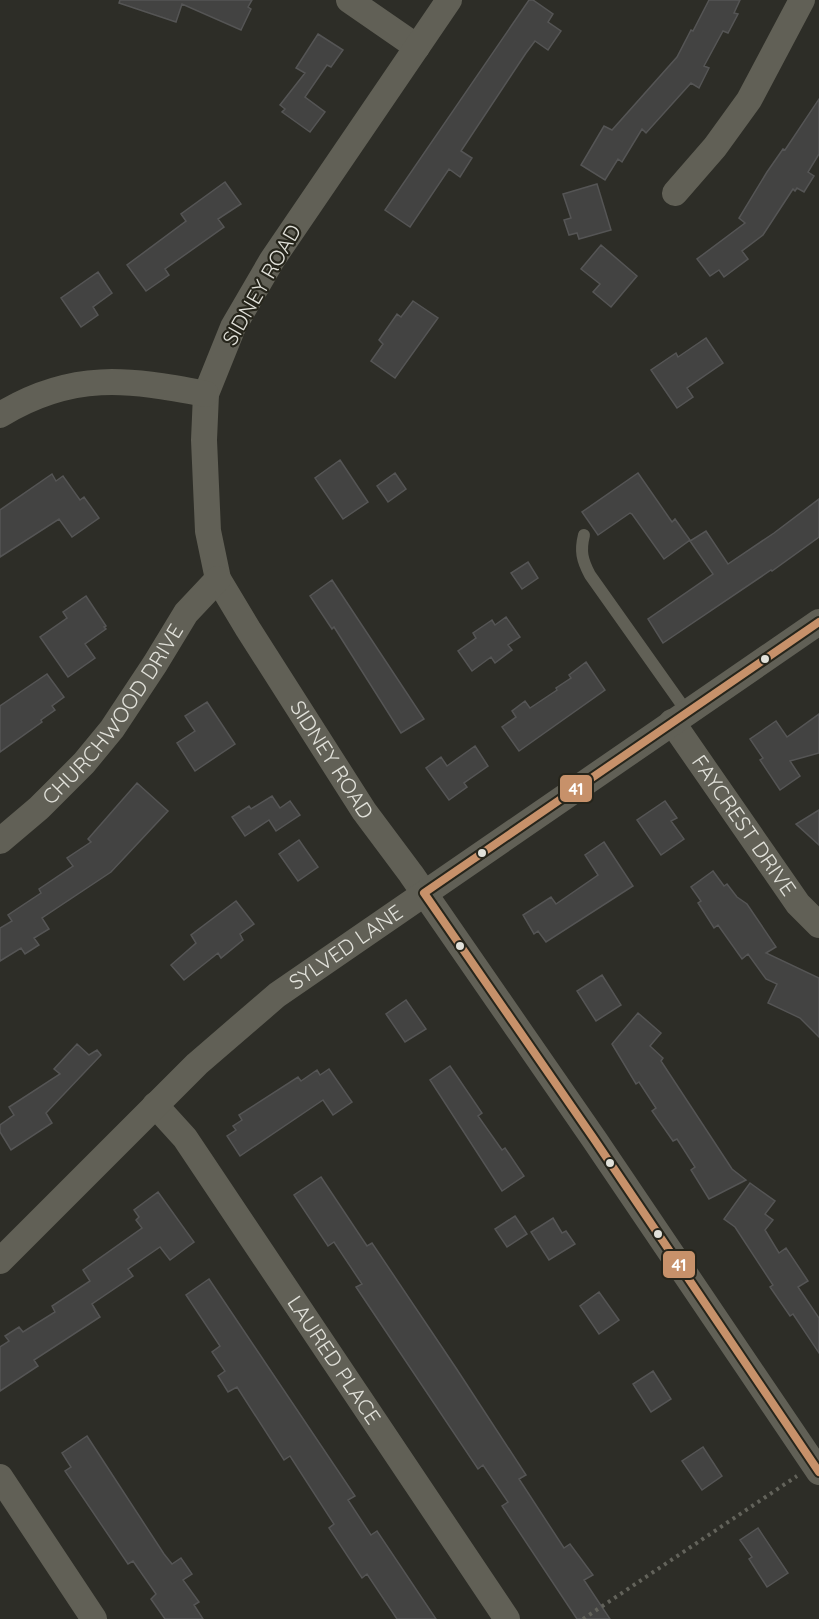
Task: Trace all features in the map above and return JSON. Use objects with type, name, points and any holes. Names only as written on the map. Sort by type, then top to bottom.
[{"type":"street","points":[[349,0],[417,47]]},
{"type":"street","name":"SIDNEY ROAD","points":[[449,0],[272,260],[233,327],[206,394],[204,440],[208,531],[218,579],[358,801],[594,1139],[808,1473]]},
{"type":"street","points":[[675,193],[715,147],[749,99],[802,0]]},
{"type":"street","points":[[0,415],[15,405],[44,392],[75,384],[108,381],[148,383],[206,394]]},
{"type":"street","name":"CHURCHWOOD DRIVE","points":[[0,841],[39,808],[91,755],[112,729],[186,612],[218,579]]},
{"type":"street","name":"SYLVED LANE","points":[[0,1261],[155,1105],[234,1031],[277,995],[819,622]]},
{"type":"street","name":"FAYCREST DRIVE","points":[[680,717],[798,904],[819,926]]},
{"type":"street","name":"LAURED PLACE","points":[[155,1105],[185,1138],[507,1619]]},
{"type":"street","points":[[0,1477],[94,1619]]},
{"type":"lane","points":[[584,535],[581,549],[582,560],[680,717]]},
{"type":"path","points":[[583,1619],[808,1473]]},
{"type":"building","points":[[120,0],[252,0],[248,7],[251,9],[241,30],[182,4],[176,22],[119,3]]},
{"type":"building","points":[[529,0],[533,0],[553,14],[548,22],[561,31],[548,50],[535,41],[461,151],[472,158],[460,177],[449,169],[410,227],[385,210]]},
{"type":"building","points":[[709,0],[740,0],[734,13],[738,14],[728,33],[723,31],[704,66],[709,68],[699,88],[691,83],[646,133],[642,129],[622,162],[618,159],[605,180],[581,165],[604,126],[612,130],[677,57]]},
{"type":"building","points":[[318,34],[343,50],[331,67],[327,65],[305,97],[325,112],[310,132],[282,112],[285,109],[280,105],[305,73],[296,68]]},
{"type":"building","points":[[819,99],[819,154],[808,172],[814,176],[804,192],[797,188],[795,191],[793,189],[763,235],[742,251],[748,259],[724,277],[719,270],[710,276],[697,259],[745,223],[739,218],[767,172],[783,149],[785,150]]},
{"type":"building","points":[[225,182],[241,204],[218,219],[224,227],[165,269],[169,275],[146,291],[127,265],[186,221],[181,214]]},
{"type":"building","points":[[597,184],[611,230],[579,239],[577,233],[569,235],[564,220],[571,218],[563,194]]},
{"type":"building","points":[[601,245],[637,276],[611,307],[593,292],[600,284],[581,269]]},
{"type":"building","points":[[98,272],[112,293],[93,307],[98,315],[81,327],[61,298]]},
{"type":"building","points":[[413,301],[438,318],[395,378],[371,361],[383,344],[379,340],[397,314],[401,317]]},
{"type":"building","points":[[706,338],[723,363],[687,388],[693,397],[677,408],[651,370],[676,353],[678,357]]},
{"type":"building","points":[[340,460],[368,502],[343,519],[315,478]]},
{"type":"building","points":[[395,473],[406,489],[388,502],[377,486]]},
{"type":"building","points":[[638,473],[672,522],[675,519],[690,540],[664,559],[632,514],[630,513],[598,535],[582,512]]},
{"type":"building","points":[[52,474],[56,481],[63,476],[80,500],[84,497],[99,518],[72,537],[59,519],[0,557],[0,510]]},
{"type":"building","points":[[819,499],[819,537],[663,643],[648,619],[713,574],[690,541],[706,531],[728,564]]},
{"type":"building","points":[[528,562],[538,578],[522,589],[511,573]]},
{"type":"building","points":[[332,580],[424,719],[401,733],[334,627],[332,629],[310,596]]},
{"type":"building","points":[[86,596],[106,629],[85,644],[95,658],[68,677],[40,637],[67,618],[63,612]]},
{"type":"building","points":[[506,617],[520,637],[508,645],[512,650],[495,663],[491,657],[472,671],[458,651],[476,638],[473,633],[492,620],[495,625]]},
{"type":"building","points":[[586,662],[605,690],[519,751],[502,727],[516,717],[512,711],[525,701],[530,708],[557,690],[556,688],[571,678],[569,675]]},
{"type":"building","points":[[47,674],[64,697],[52,706],[55,710],[41,720],[42,722],[0,752],[0,706]]},
{"type":"building","points":[[207,702],[235,744],[195,771],[177,743],[195,731],[185,716]]},
{"type":"building","points":[[819,714],[819,753],[790,761],[800,776],[780,790],[760,760],[763,758],[750,739],[776,721],[787,737]]},
{"type":"building","points":[[475,746],[488,766],[464,783],[467,787],[449,800],[426,768],[441,757],[447,766]]},
{"type":"building","points":[[137,783],[168,811],[111,872],[42,918],[49,929],[34,938],[39,945],[25,954],[21,948],[0,961],[0,928],[12,921],[8,915],[41,893],[39,889],[73,866],[67,858],[91,842],[88,839]]},
{"type":"building","points":[[272,796],[280,808],[290,801],[300,815],[276,831],[269,820],[245,836],[232,817],[249,806],[251,809]]},
{"type":"building","points":[[665,801],[677,818],[671,821],[684,839],[661,855],[637,820]]},
{"type":"building","points":[[819,810],[819,845],[796,824]]},
{"type":"building","points":[[299,840],[318,867],[298,881],[279,854]]},
{"type":"building","points":[[604,842],[633,886],[546,942],[538,931],[534,934],[523,915],[551,897],[556,904],[598,875],[585,855]]},
{"type":"building","points":[[713,871],[724,886],[727,884],[737,897],[747,904],[776,947],[766,953],[819,978],[819,1037],[800,1018],[768,1003],[777,984],[766,979],[748,954],[742,959],[718,925],[714,928],[698,903],[701,901],[691,887]]},
{"type":"building","points":[[236,901],[254,924],[240,934],[243,940],[221,958],[218,953],[184,980],[171,965],[196,943],[191,935]]},
{"type":"building","points":[[602,975],[621,1005],[596,1021],[577,991]]},
{"type":"building","points":[[406,1000],[426,1029],[405,1042],[386,1014]]},
{"type":"building","points":[[638,1013],[661,1033],[650,1046],[663,1058],[661,1061],[732,1169],[746,1180],[709,1199],[691,1170],[695,1167],[677,1139],[673,1141],[652,1111],[656,1108],[639,1082],[636,1084],[612,1044]]},
{"type":"building","points":[[77,1044],[89,1055],[97,1050],[101,1055],[46,1113],[52,1123],[11,1150],[0,1132],[0,1125],[14,1115],[9,1107],[60,1074],[54,1069]]},
{"type":"building","points":[[450,1066],[482,1113],[478,1116],[502,1150],[505,1148],[524,1176],[502,1191],[430,1080]]},
{"type":"building","points":[[329,1069],[352,1102],[333,1115],[323,1100],[240,1156],[227,1136],[236,1130],[233,1126],[242,1120],[239,1115],[298,1077],[301,1081],[317,1070],[320,1075]]},
{"type":"building","points":[[321,1177],[367,1246],[372,1243],[456,1368],[526,1475],[519,1479],[564,1548],[570,1544],[593,1575],[584,1580],[610,1619],[577,1619],[502,1506],[508,1502],[483,1465],[478,1469],[356,1287],[362,1284],[334,1242],[328,1246],[294,1195]]},
{"type":"building","points":[[750,1183],[775,1201],[765,1214],[773,1220],[765,1230],[779,1253],[786,1248],[808,1281],[798,1287],[819,1318],[819,1353],[793,1314],[790,1316],[770,1287],[773,1285],[735,1227],[724,1219]]},
{"type":"building","points":[[158,1192],[194,1242],[170,1260],[160,1247],[128,1269],[133,1276],[92,1304],[100,1317],[34,1360],[38,1366],[0,1391],[0,1347],[9,1341],[5,1336],[19,1327],[23,1332],[55,1312],[52,1306],[90,1281],[83,1270],[142,1228],[136,1220],[139,1217],[134,1210]]},
{"type":"building","points":[[515,1216],[527,1234],[507,1247],[495,1229]]},
{"type":"building","points":[[553,1218],[562,1233],[566,1231],[575,1244],[549,1260],[531,1232]]},
{"type":"building","points":[[209,1279],[355,1496],[348,1500],[371,1535],[377,1531],[436,1619],[397,1619],[367,1574],[362,1578],[329,1528],[334,1524],[290,1456],[284,1460],[237,1387],[228,1392],[218,1376],[225,1371],[212,1352],[220,1346],[186,1295]]},
{"type":"building","points":[[599,1292],[619,1320],[599,1334],[580,1306]]},
{"type":"building","points":[[653,1371],[671,1399],[651,1412],[633,1384]]},
{"type":"building","points":[[87,1436],[164,1554],[172,1564],[181,1558],[192,1574],[183,1580],[199,1602],[194,1605],[203,1619],[165,1619],[151,1599],[156,1594],[133,1561],[128,1564],[65,1471],[71,1467],[62,1453]]},
{"type":"building","points":[[703,1447],[722,1476],[702,1490],[682,1461]]},
{"type":"building","points":[[758,1528],[788,1573],[767,1587],[749,1559],[752,1557],[740,1540]]},
{"type":"transit line","name":"41","points":[[819,622],[424,893],[819,1472]]}]
